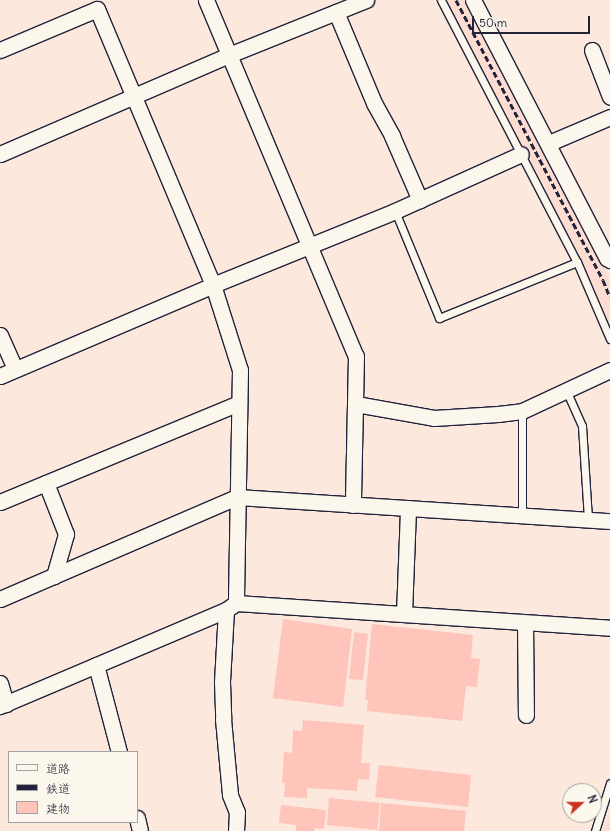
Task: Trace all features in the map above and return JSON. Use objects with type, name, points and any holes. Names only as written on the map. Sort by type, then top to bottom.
[{"type":"street","points":[[206,0],[356,356],[353,505]]},
{"type":"street","points":[[0,154],[229,55],[366,0]]},
{"type":"street","points":[[474,0],[607,258],[610,260]]},
{"type":"street","points":[[0,50],[97,9],[213,285],[240,370],[237,497],[231,607],[222,682],[223,719],[230,795],[237,812],[236,831]]},
{"type":"street","points":[[336,12],[374,103],[392,136],[420,200]]},
{"type":"street","points":[[592,50],[610,97]]},
{"type":"street","points":[[549,144],[610,117]]},
{"type":"street","points":[[0,376],[213,285],[395,211],[521,154]]},
{"type":"street","points":[[0,335],[15,369]]},
{"type":"street","points":[[356,404],[434,418],[522,411],[610,370]]},
{"type":"street","points":[[0,502],[239,403]]},
{"type":"street","points":[[46,483],[66,534],[54,576]]},
{"type":"street","points":[[0,599],[237,497],[610,521]]},
{"type":"street","points":[[404,614],[408,508]]},
{"type":"street","points":[[0,683],[3,705],[231,607],[404,614],[610,628]]},
{"type":"street","points":[[525,623],[526,715]]},
{"type":"street","points":[[96,666],[119,751]]},
{"type":"lane","points":[[441,0],[577,262],[610,339]]},
{"type":"lane","points":[[395,211],[439,318],[577,262]]},
{"type":"lane","points":[[566,390],[582,426],[588,519]]},
{"type":"lane","points":[[522,411],[522,515]]},
{"type":"lane","points":[[595,831],[610,783]]},
{"type":"shaded area","points":[[445,0],[467,0],[561,180],[610,280],[610,327],[543,184]]},
{"type":"shaded area","points":[[610,812],[610,831],[602,831],[607,822]]},
{"type":"building","points":[[283,619],[352,629],[343,707],[273,698]]},
{"type":"building","points":[[372,624],[473,635],[471,658],[480,659],[477,687],[466,686],[462,721],[367,711],[368,700],[365,700]]},
{"type":"building","points":[[354,632],[368,634],[363,680],[349,679]]},
{"type":"building","points":[[303,720],[364,725],[361,763],[370,763],[369,780],[358,779],[357,791],[307,788],[307,798],[284,797],[285,783],[282,783],[284,752],[292,753],[293,730],[302,731]]},
{"type":"building","points":[[379,765],[471,775],[468,807],[375,797]]},
{"type":"building","points":[[329,798],[380,803],[377,830],[327,825]]},
{"type":"building","points":[[381,803],[466,811],[464,831],[379,831]]},
{"type":"building","points":[[281,805],[326,810],[324,829],[314,828],[314,831],[296,831],[296,825],[279,823]]},
{"type":"railway","points":[[456,0],[603,280],[610,297]]}]
